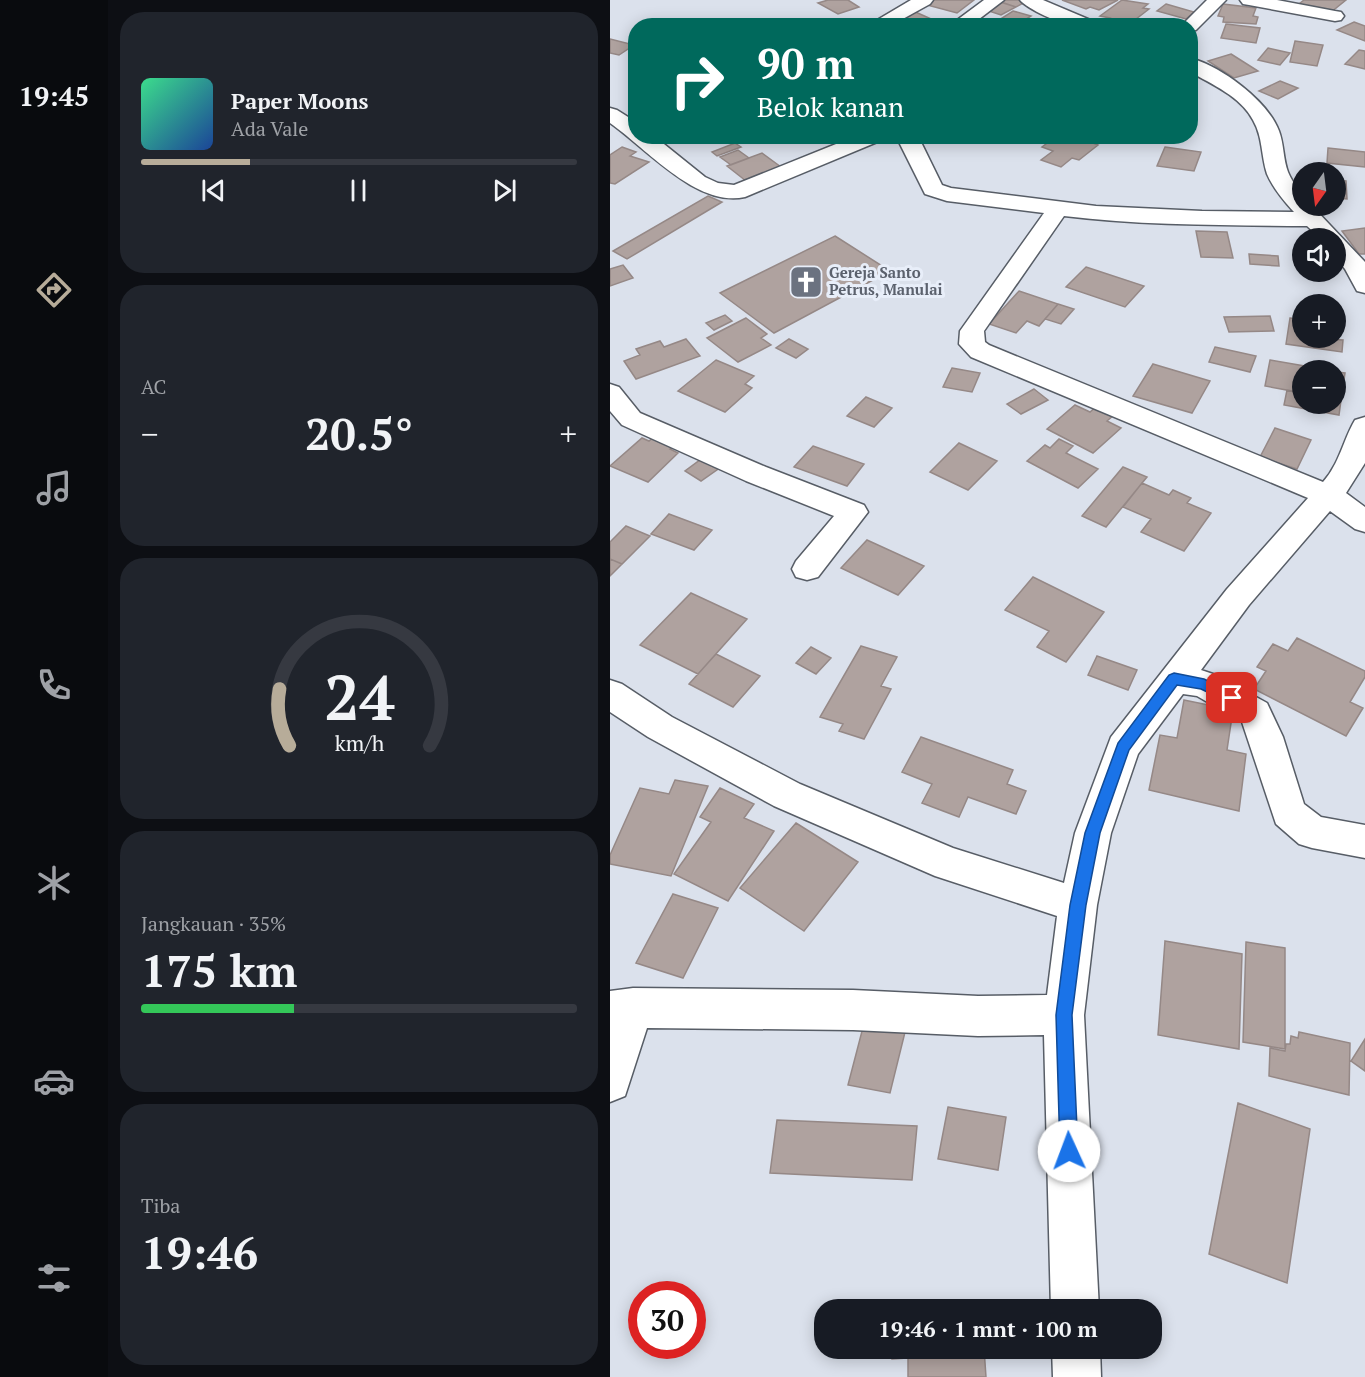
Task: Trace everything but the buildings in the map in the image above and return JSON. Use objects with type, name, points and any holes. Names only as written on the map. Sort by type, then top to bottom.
[{"type":"street","points":[[891,18],[924,0]]},
{"type":"street","points":[[969,18],[995,0]]},
{"type":"street","points":[[1029,0],[1069,18]]},
{"type":"street","points":[[1198,18],[1217,0]]},
{"type":"street","points":[[1249,0],[1334,16]]},
{"type":"street","points":[[1040,18],[1049,10]]},
{"type":"street","points":[[1198,69],[1249,99],[1262,116],[1271,140],[1278,176],[1322,228]]},
{"type":"street","points":[[610,114],[628,126]]},
{"type":"street","points":[[651,144],[680,168],[723,194],[737,192],[855,144]]},
{"type":"street","points":[[912,144],[933,189],[947,194],[1096,213],[1202,219],[1313,219]]},
{"type":"street","points":[[1058,209],[972,331],[972,344],[980,351],[1328,495],[1364,522]]},
{"type":"street","points":[[1346,255],[1356,267],[1364,285]]},
{"type":"street","points":[[610,393],[631,419],[756,474],[854,512],[807,569]]},
{"type":"street","points":[[1075,1299],[1064,1015],[1078,905],[1093,833],[1123,747],[1238,597],[1342,479],[1355,454],[1364,426]]},
{"type":"street","points":[[1174,679],[1204,684],[1255,712],[1266,736],[1290,813],[1312,832],[1364,842]]},
{"type":"street","points":[[610,694],[660,727],[787,795],[948,864],[1078,905]]},
{"type":"street","points":[[610,1081],[621,1009],[853,1010],[978,1016],[1064,1015]]},
{"type":"street","points":[[1076,1359],[1077,1377]]},
{"type":"place","name":"Gereja Santo Petrus, Manulai","points":[[806,282]]},
{"type":"route","points":[[1069,1151],[1064,1015],[1078,905],[1093,833],[1123,747],[1174,679],[1204,684],[1232,698]]}]
